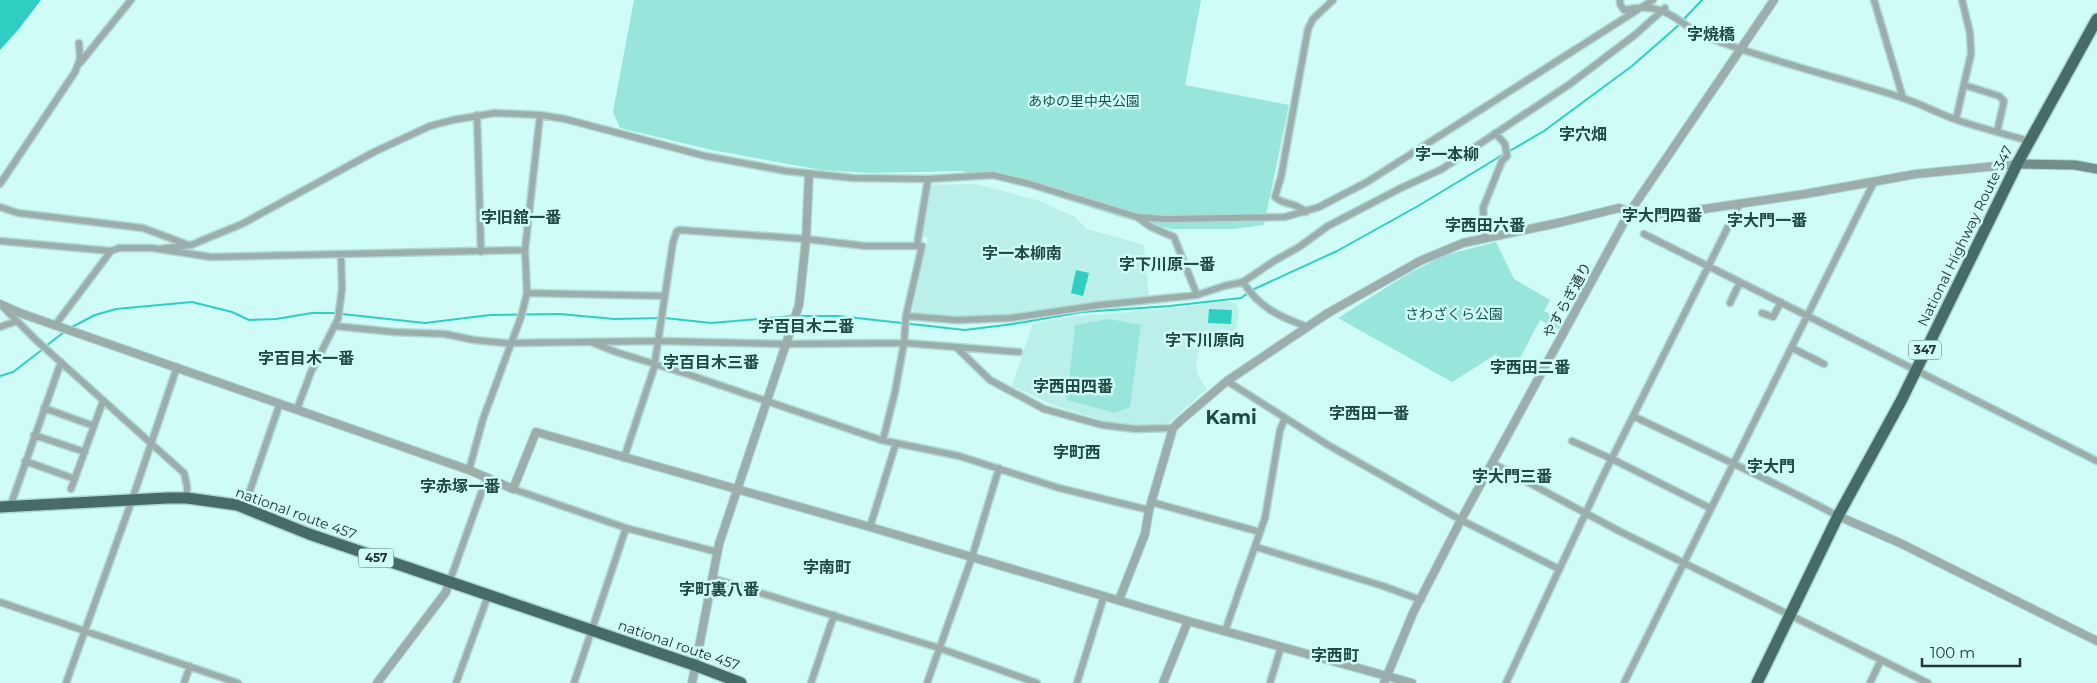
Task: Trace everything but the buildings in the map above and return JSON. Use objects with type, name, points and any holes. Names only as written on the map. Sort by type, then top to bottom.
[{"type":"highway","name":"National Highway Route 347","points":[[1757,683],[1838,516],[1916,370],[2017,164],[2097,19]]},
{"type":"highway","name":"national route 457","points":[[5,507],[187,498],[237,505],[309,534],[697,666],[741,683]]},
{"type":"main road","points":[[2017,164],[2075,165],[2097,169]]},
{"type":"street","points":[[1,181],[78,65],[131,0]]},
{"type":"street","points":[[1306,212],[1300,206],[1275,197],[1281,177],[1308,29],[1313,19],[1333,0]]},
{"type":"street","points":[[1620,0],[1624,10],[1651,2],[1684,21],[1700,34],[1741,50],[1903,98],[1956,119],[2029,141]]},
{"type":"street","name":"やすらぎ通り","points":[[1386,680],[1420,600],[1461,520],[1629,213],[1774,0]]},
{"type":"street","points":[[1874,0],[1903,98]]},
{"type":"street","points":[[1956,119],[1971,45],[1962,0]]},
{"type":"street","points":[[0,241],[111,250],[119,248],[160,249],[189,246],[242,224],[406,136],[430,126],[477,115],[504,113],[540,114],[705,156],[757,167],[809,174],[853,178],[928,179],[992,175],[1010,178],[1137,217],[1284,217],[1306,212],[1330,202],[1367,182],[1651,2]]},
{"type":"street","points":[[906,317],[957,320],[1010,318],[1100,305],[1197,296],[1224,286],[1243,282],[1274,261],[1300,247],[1328,226],[1399,189],[1442,170],[1570,84],[1636,34],[1664,8]]},
{"type":"street","points":[[78,65],[79,43]]},
{"type":"street","points":[[1964,85],[2000,96],[2004,101],[1997,132]]},
{"type":"street","points":[[468,470],[483,419],[521,317],[527,293],[525,250],[540,114]]},
{"type":"street","points":[[477,115],[481,252]]},
{"type":"street","points":[[1485,238],[1483,208],[1502,161],[1507,156],[1505,144],[1495,133]]},
{"type":"street","points":[[1119,600],[1145,534],[1151,502],[1173,428],[1227,381],[1308,327],[1378,284],[1420,261],[1448,248],[1485,238],[1558,224],[1618,208],[1640,216],[1740,204],[1936,172],[2017,164]]},
{"type":"street","points":[[692,683],[697,666],[717,552],[736,490],[768,402],[799,306],[806,238],[809,174]]},
{"type":"street","points":[[917,245],[928,179]]},
{"type":"street","points":[[1624,683],[1874,182]]},
{"type":"street","points":[[1506,683],[1612,458],[1740,204]]},
{"type":"street","points":[[0,207],[9,211],[35,216],[143,228],[189,246]]},
{"type":"street","points":[[1137,217],[1151,228],[1174,237],[1197,296]]},
{"type":"street","points":[[624,458],[654,363],[673,242],[677,231],[806,238],[865,246],[922,246],[904,327],[904,343],[895,392],[883,440]]},
{"type":"street","points":[[1644,234],[2097,461]]},
{"type":"street","points":[[160,249],[212,257],[525,250]]},
{"type":"street","points":[[56,324],[111,250]]},
{"type":"street","points":[[297,409],[324,344],[335,326],[342,289],[342,254]]},
{"type":"street","points":[[1243,282],[1252,296],[1265,307],[1308,327]]},
{"type":"street","points":[[1730,303],[1740,282]]},
{"type":"street","points":[[527,293],[538,295],[665,296]]},
{"type":"street","points":[[1762,313],[1773,317],[1782,302]]},
{"type":"street","points":[[0,305],[297,409],[487,477],[513,489],[626,528],[717,552]]},
{"type":"street","points":[[0,305],[36,340],[184,473],[188,486],[187,498]]},
{"type":"street","points":[[0,327],[17,321]]},
{"type":"street","points":[[335,326],[394,332],[445,334],[474,340],[512,343],[658,341],[786,344],[904,343],[1019,352]]},
{"type":"street","points":[[590,342],[603,348],[654,363],[883,440],[959,456],[1059,488],[1149,510]]},
{"type":"street","points":[[956,348],[990,380],[1044,409],[1102,425],[1136,429],[1173,428]]},
{"type":"street","points":[[1792,348],[1824,364]]},
{"type":"street","points":[[5,507],[25,461],[59,360]]},
{"type":"street","points":[[66,683],[132,500],[177,367]]},
{"type":"street","points":[[1227,381],[1328,445],[1461,520],[1559,569]]},
{"type":"street","points":[[72,489],[103,401]]},
{"type":"street","points":[[244,508],[280,403]]},
{"type":"street","points":[[44,408],[94,426]]},
{"type":"street","points":[[1633,416],[1734,465],[1773,481],[1838,516],[1900,543],[2097,641]]},
{"type":"street","points":[[1225,631],[1265,518],[1280,430],[1285,418]]},
{"type":"street","points":[[513,489],[536,432],[870,527],[1281,647],[1386,680],[1412,683]]},
{"type":"street","points":[[34,435],[85,452]]},
{"type":"street","points":[[1572,441],[1612,458],[1710,508]]},
{"type":"street","points":[[870,527],[896,443]]},
{"type":"street","points":[[25,461],[75,479]]},
{"type":"street","points":[[1492,463],[1683,562],[1928,683]]},
{"type":"street","points":[[927,683],[972,557],[999,468]]},
{"type":"street","points":[[377,683],[446,592],[487,477]]},
{"type":"street","points":[[1151,502],[1260,532]]},
{"type":"street","points":[[574,683],[626,528]]},
{"type":"street","points":[[1256,547],[1420,600]]},
{"type":"street","points":[[712,578],[940,648],[1037,683]]},
{"type":"street","points":[[456,683],[488,596]]},
{"type":"street","points":[[1077,683],[1104,596]]},
{"type":"street","points":[[0,602],[238,683]]},
{"type":"street","points":[[811,683],[834,614]]},
{"type":"street","points":[[1163,683],[1188,620]]},
{"type":"street","points":[[1270,683],[1281,647]]},
{"type":"street","points":[[1870,683],[1881,660]]},
{"type":"street","points":[[184,683],[190,666]]},
{"type":"shaded area","points":[[0,0],[41,0],[0,50]]},
{"type":"shaded area","points":[[976,184],[1037,200],[1075,217],[1087,229],[1144,245],[1149,298],[1009,316],[957,318],[912,314],[928,238],[921,235],[930,185]]},
{"type":"shaded area","points":[[1076,270],[1089,273],[1083,296],[1071,293]]},
{"type":"shaded area","points":[[1227,301],[1236,303],[1239,312],[1236,328],[1227,344],[1200,344],[1196,367],[1198,376],[1207,389],[1171,421],[1160,426],[1126,426],[1105,421],[1056,406],[1012,386],[1033,323],[1080,316],[1167,309]]},
{"type":"shaded area","points":[[1209,309],[1232,310],[1231,324],[1208,323]]},
{"type":"green space","name":"あゆの里中央公園","points":[[634,0],[1201,0],[1185,85],[1289,105],[1264,225],[1233,229],[1171,229],[1123,218],[1026,187],[961,171],[871,173],[821,170],[712,150],[620,128],[613,112]]},
{"type":"green space","name":"さわざくら公園","points":[[1496,242],[1514,279],[1550,300],[1544,311],[1564,320],[1559,329],[1540,320],[1517,364],[1495,355],[1452,382],[1338,318],[1406,275],[1445,255]]},
{"type":"green space","points":[[1109,319],[1141,325],[1130,407],[1115,413],[1067,400],[1075,325]]},
{"type":"waterway","points":[[1683,20],[1702,0]]},
{"type":"waterway","points":[[1508,152],[1544,131],[1632,66],[1680,24]]},
{"type":"waterway","points":[[1252,290],[1337,251],[1418,206],[1504,154]]},
{"type":"waterway","points":[[797,316],[839,316],[965,330],[1082,312],[1170,306],[1241,298],[1248,293]]},
{"type":"waterway","points":[[70,328],[95,315],[116,309],[192,302],[232,312],[249,320],[276,319],[312,313],[333,313],[425,323],[490,315],[560,314],[614,319],[665,318],[711,323],[792,316]]},
{"type":"waterway","points":[[46,346],[64,332]]},
{"type":"waterway","points":[[0,376],[13,372],[43,349]]},
{"type":"district","name":"字焼橋","points":[[1711,34]]},
{"type":"district","name":"字穴畑","points":[[1583,134]]},
{"type":"district","name":"字一本柳","points":[[1447,154]]},
{"type":"district","name":"字大門四番","points":[[1662,215]]},
{"type":"district","name":"字旧舘一番","points":[[521,217]]},
{"type":"district","name":"字大門一番","points":[[1767,220]]},
{"type":"district","name":"字西田六番","points":[[1485,225]]},
{"type":"district","name":"字一本柳南","points":[[1022,253]]},
{"type":"district","name":"字下川原一番","points":[[1167,264]]},
{"type":"district","name":"字百目木二番","points":[[806,326]]},
{"type":"district","name":"字下川原向","points":[[1205,340]]},
{"type":"district","name":"字百目木一番","points":[[306,358]]},
{"type":"district","name":"字百目木三番","points":[[711,362]]},
{"type":"district","name":"字西田二番","points":[[1530,367]]},
{"type":"district","name":"字西田四番","points":[[1073,386]]},
{"type":"district","name":"字西田一番","points":[[1369,413]]},
{"type":"district","name":"Kami","points":[[1231,417]]},
{"type":"district","name":"字町西","points":[[1077,452]]},
{"type":"district","name":"字大門","points":[[1771,466]]},
{"type":"district","name":"字大門三番","points":[[1512,476]]},
{"type":"district","name":"字赤塚一番","points":[[460,486]]},
{"type":"district","name":"字南町","points":[[827,567]]},
{"type":"district","name":"字町裏八番","points":[[719,589]]},
{"type":"district","name":"字西町","points":[[1335,655]]}]
